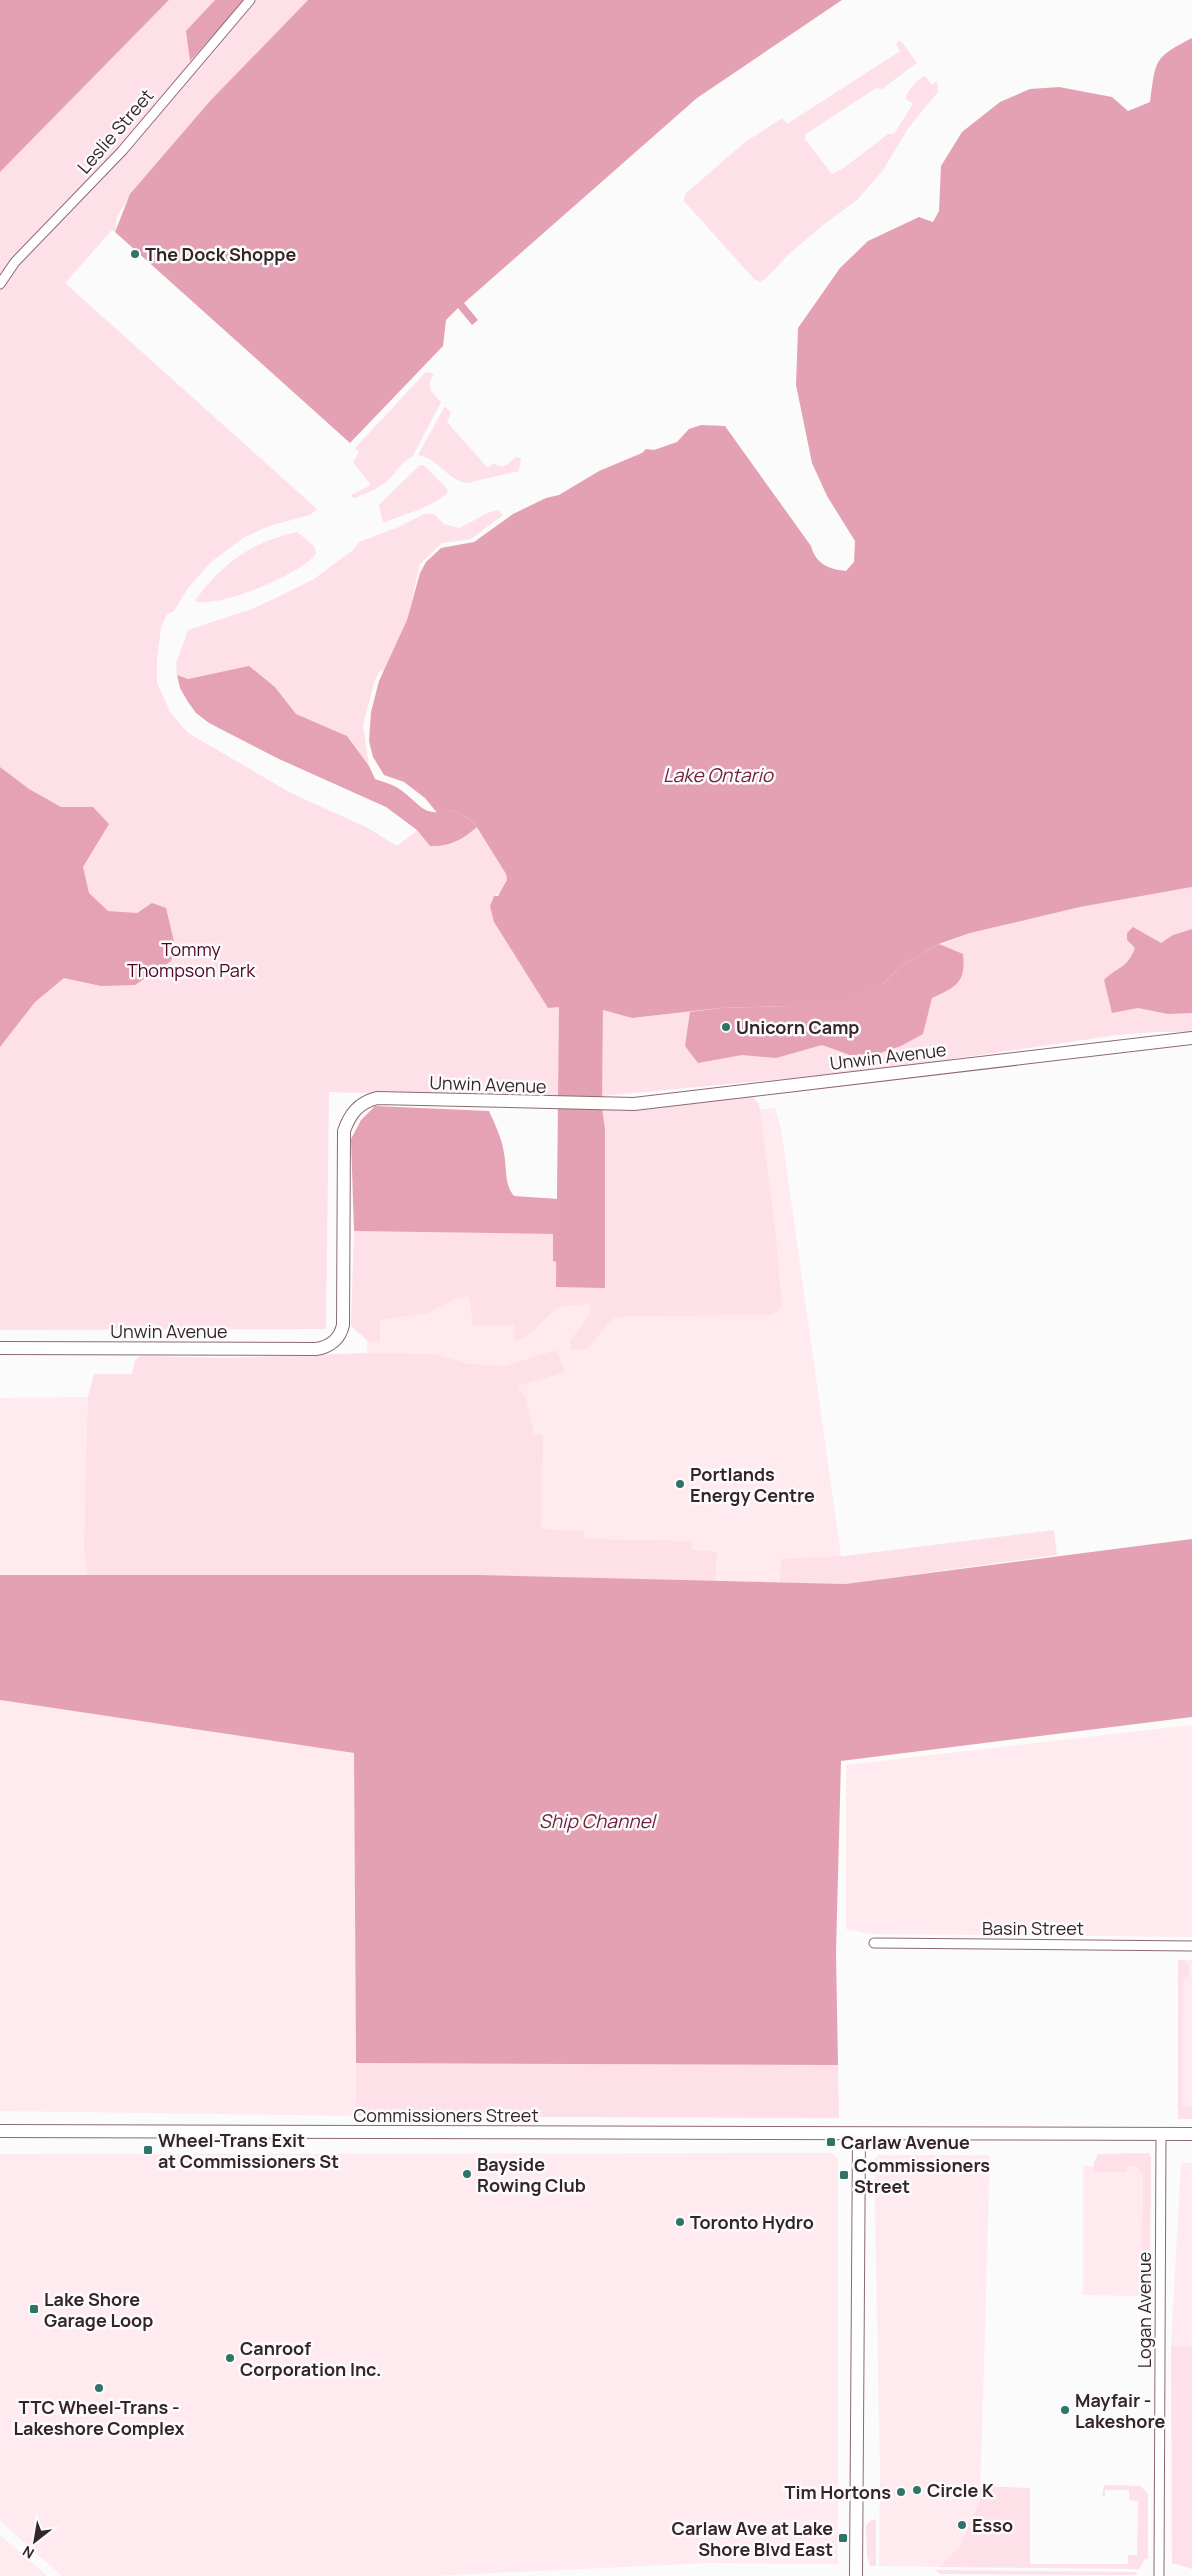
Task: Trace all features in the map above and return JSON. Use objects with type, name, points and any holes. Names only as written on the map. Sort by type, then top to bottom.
[{"type":"street","name":"Leslie Street","points":[[0,281],[40,235],[73,204],[122,150],[250,0]]},
{"type":"street","name":"Unwin Avenue","points":[[0,1348],[316,1349],[336,1340],[343,1325],[344,1132],[352,1113],[362,1104],[377,1098],[634,1104],[1192,1038]]},
{"type":"street","name":"Basin Street","points":[[874,1943],[1192,1946]]},
{"type":"street","name":"Commissioners Street","points":[[0,2131],[1192,2134]]},
{"type":"street","name":"Logan Avenue","points":[[1159,2576],[1161,2133]]},
{"type":"street","points":[[856,2576],[859,2134]]},
{"type":"shaded area","points":[[215,0],[245,0],[190,61],[186,31]]},
{"type":"shaded area","points":[[249,666],[275,687],[296,714],[347,736],[369,766],[375,779],[398,788],[424,809],[435,812],[453,810],[473,821],[477,827],[455,842],[430,846],[417,830],[386,807],[279,759],[209,723],[196,713],[188,702],[180,688],[177,675],[188,679]]},
{"type":"shaded area","points":[[0,767],[29,789],[61,807],[93,807],[109,824],[83,867],[89,893],[108,911],[137,913],[152,903],[166,908],[175,946],[171,961],[135,985],[101,986],[64,978],[35,1002],[0,1047]]},
{"type":"shaded area","points":[[1133,927],[1161,943],[1173,935],[1192,929],[1192,1013],[1168,1014],[1138,1008],[1112,1013],[1104,980],[1125,964],[1132,955],[1135,948],[1127,940],[1127,933]]},
{"type":"shaded area","points":[[939,944],[963,954],[964,964],[961,978],[953,987],[932,998],[923,1034],[901,1046],[871,1056],[850,1055],[822,1045],[776,1058],[742,1055],[698,1063],[685,1046],[690,1012],[720,1008],[787,1006],[883,984],[902,965]]},
{"type":"shaded area","points":[[375,1106],[489,1111],[502,1142],[507,1181],[514,1196],[559,1199],[557,1262],[553,1261],[553,1234],[354,1231],[351,1139],[361,1120]]},
{"type":"shaded area","name":"Portlands Energy Centre","points":[[775,1108],[781,1129],[845,1584],[480,1575],[0,1575],[0,1398],[88,1397],[94,1374],[366,1375],[371,1232],[481,1183],[553,1261],[557,1262],[556,1287],[752,1110]]},
{"type":"shaded area","points":[[0,1700],[354,1753],[356,2116],[0,2111]]},
{"type":"shaded area","points":[[1192,1725],[1192,1937],[872,1934],[846,1929],[846,1765]]},
{"type":"shaded area","points":[[1178,1960],[1192,1960],[1192,2119],[1178,2119]]},
{"type":"shaded area","points":[[831,2153],[838,2159],[838,2564],[710,2563],[430,2576],[62,2576],[0,2521],[0,2154]]},
{"type":"shaded area","points":[[878,2155],[990,2155],[980,2501],[960,2546],[939,2567],[879,2566],[880,2472],[874,2159]]},
{"type":"shaded area","points":[[1181,2163],[1192,2163],[1192,2347],[1171,2346]]},
{"type":"shaded area","points":[[1083,2166],[1094,2166],[1094,2172],[1127,2172],[1127,2166],[1136,2166],[1143,2174],[1141,2296],[1083,2295]]},
{"type":"shaded area","points":[[0,2535],[47,2576],[0,2576]]},
{"type":"green space","name":"Tommy Thompson Park","points":[[169,0],[308,0],[210,101],[130,195],[117,217],[115,232],[112,230],[65,283],[317,509],[310,515],[269,526],[243,538],[211,562],[188,588],[174,611],[167,614],[161,628],[157,658],[157,682],[170,712],[188,733],[291,793],[368,828],[397,846],[419,829],[473,821],[506,874],[507,880],[501,893],[494,896],[491,901],[559,1007],[559,1098],[329,1092],[326,1329],[0,1330],[0,172]]},
{"type":"green space","points":[[898,41],[902,42],[917,63],[882,89],[876,88],[806,134],[805,139],[832,174],[845,167],[888,134],[894,134],[913,104],[905,98],[918,80],[925,76],[932,85],[937,81],[938,92],[909,127],[883,170],[858,199],[790,253],[766,278],[760,282],[754,279],[684,201],[685,194],[744,143],[782,118],[787,124],[900,51],[896,44]]},
{"type":"green space","points":[[430,372],[434,375],[430,383],[431,390],[441,402],[413,456],[403,463],[382,485],[355,498],[352,497],[351,495],[371,485],[353,462],[359,452],[355,448],[425,373]]},
{"type":"green space","points":[[445,406],[451,413],[447,422],[488,468],[494,463],[501,466],[506,465],[516,457],[521,459],[519,471],[467,483],[453,478],[432,460],[418,455]]},
{"type":"green space","points":[[420,465],[424,465],[448,492],[435,502],[383,523],[379,505]]},
{"type":"green space","points":[[498,510],[503,515],[471,539],[442,543],[420,564],[407,621],[386,669],[379,672],[374,683],[363,725],[369,766],[347,736],[296,714],[275,687],[249,667],[187,679],[177,675],[176,664],[188,630],[255,608],[314,579],[353,550],[359,542],[399,527],[424,514],[434,514],[444,524],[459,528]]},
{"type":"green space","points":[[297,532],[314,546],[316,553],[295,570],[259,588],[239,595],[221,600],[195,601],[215,576],[239,556],[266,541]]},
{"type":"green space","points":[[1192,887],[1192,1032],[1118,1035],[869,1071],[602,1096],[603,1010],[632,1018],[720,1008],[787,1006],[970,933],[1080,907]]},
{"type":"green space","points":[[752,1096],[759,1104],[775,1228],[782,1305],[777,1312],[770,1315],[627,1316],[612,1319],[587,1349],[571,1350],[570,1341],[590,1314],[590,1304],[570,1305],[559,1308],[528,1335],[515,1341],[514,1325],[473,1325],[469,1296],[453,1300],[428,1313],[380,1320],[380,1343],[367,1340],[351,1326],[354,1231],[553,1234],[553,1261],[557,1262],[556,1287],[605,1287],[605,1129],[602,1108]]},
{"type":"green space","points":[[556,1350],[565,1372],[517,1386],[526,1398],[534,1434],[543,1435],[541,1529],[584,1531],[584,1539],[693,1541],[692,1550],[717,1552],[715,1582],[480,1575],[88,1575],[84,1547],[88,1397],[94,1374],[132,1374],[135,1360],[141,1356],[224,1358],[367,1353],[433,1354],[469,1364],[506,1366]]},
{"type":"green space","points":[[1054,1530],[1057,1555],[845,1584],[780,1583],[781,1559],[844,1556]]},
{"type":"green space","points":[[1178,1960],[1184,1960],[1189,1967],[1189,1976],[1183,1978],[1182,2106],[1192,2107],[1192,2119],[1178,2119]]},
{"type":"green space","points":[[356,2063],[838,2065],[839,2118],[356,2116]]},
{"type":"green space","points":[[1149,2153],[1151,2158],[1150,2282],[1141,2287],[1143,2174],[1136,2166],[1127,2166],[1127,2172],[1094,2172],[1094,2162],[1098,2154]]},
{"type":"green space","points":[[1171,2346],[1192,2347],[1192,2569],[1172,2563]]},
{"type":"green space","points":[[1104,2485],[1140,2486],[1148,2493],[1148,2559],[1145,2559],[1139,2569],[939,2567],[960,2546],[980,2501],[980,2486],[1030,2488],[1030,2564],[1128,2564],[1128,2555],[1137,2555],[1138,2501],[1129,2500],[1129,2490],[1105,2490],[1105,2496],[1102,2497]]},
{"type":"green space","points":[[876,2519],[876,2566],[870,2566],[867,2556],[866,2526],[870,2521]]},
{"type":"green space","points":[[935,2570],[1136,2572],[1138,2574],[940,2574]]},
{"type":"water","points":[[0,0],[169,0],[0,172]]},
{"type":"water","points":[[308,0],[842,0],[697,98],[464,303],[478,320],[472,325],[458,308],[446,320],[443,346],[350,443],[115,232],[130,194],[210,101]]},
{"type":"water","name":"Lake Ontario","points":[[1192,38],[1192,887],[1080,907],[970,933],[939,944],[902,965],[883,984],[850,1000],[787,1006],[720,1008],[632,1018],[603,1010],[602,1108],[605,1129],[605,1288],[556,1287],[559,1007],[548,1008],[494,922],[490,906],[494,896],[498,896],[507,880],[506,874],[473,821],[453,810],[438,814],[425,798],[404,782],[384,775],[373,757],[369,741],[371,712],[379,681],[407,620],[420,573],[426,562],[441,548],[474,542],[513,514],[546,498],[559,495],[599,471],[642,453],[646,449],[654,450],[677,442],[689,429],[701,425],[725,426],[811,546],[816,557],[828,567],[846,571],[854,562],[855,541],[827,496],[812,463],[796,385],[798,328],[840,268],[868,241],[919,217],[933,222],[939,211],[941,166],[962,132],[1000,102],[1030,89],[1059,87],[1112,97],[1128,111],[1150,102],[1154,77],[1159,62],[1163,56]]},
{"type":"water","name":"Ship Channel","points":[[1192,1539],[1192,1717],[841,1761],[836,1952],[838,2065],[356,2063],[354,1753],[0,1700],[0,1575],[480,1575],[845,1584]]},
{"type":"place","name":"The Dock Shoppe","points":[[135,254]]},
{"type":"place","name":"Unicorn Camp","points":[[726,1027]]},
{"type":"place","name":"Portlands Energy Centre","points":[[680,1484]]},
{"type":"place","name":"Carlaw Avenue","points":[[831,2142]]},
{"type":"place","name":"Wheel-Trans Exit at Commissioners St","points":[[148,2150]]},
{"type":"place","name":"Bayside Rowing Club","points":[[467,2174]]},
{"type":"place","name":"Commissioners Street","points":[[844,2175]]},
{"type":"place","name":"Toronto Hydro","points":[[680,2222]]},
{"type":"place","name":"Lake Shore Garage Loop","points":[[34,2309]]},
{"type":"place","name":"Canroof Corporation Inc.","points":[[230,2358]]},
{"type":"place","name":"TTC Wheel-Trans - Lakeshore Complex","points":[[99,2388]]},
{"type":"place","name":"Mayfair - Lakeshore","points":[[1065,2410]]},
{"type":"place","name":"Circle K","points":[[917,2490]]},
{"type":"place","name":"Tim Hortons","points":[[901,2492]]},
{"type":"place","name":"Esso","points":[[962,2525]]},
{"type":"place","name":"Carlaw Ave at Lake Shore Blvd East","points":[[843,2538]]}]
